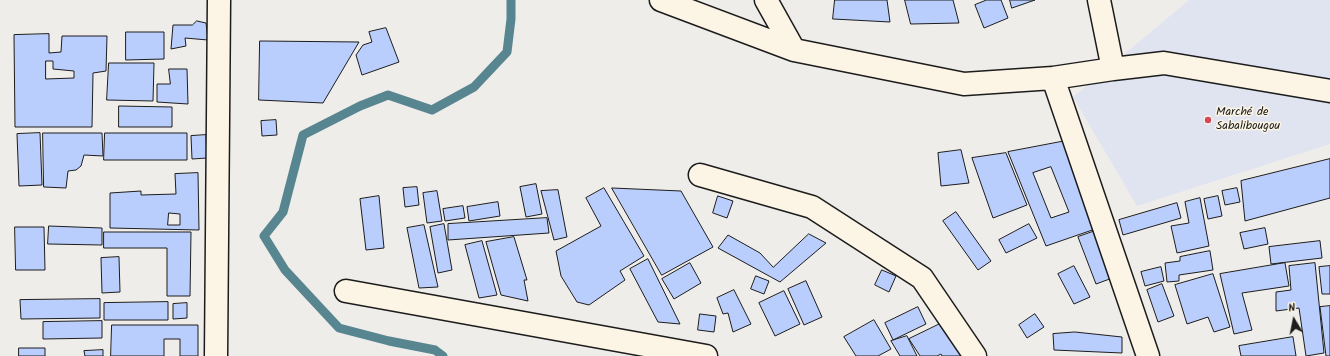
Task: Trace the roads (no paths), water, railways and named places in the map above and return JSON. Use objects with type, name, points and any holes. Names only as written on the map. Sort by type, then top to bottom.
[{"type":"street","points":[[216,356],[219,0]]},
{"type":"street","points":[[661,0],[794,50],[964,84],[1053,78],[1164,63],[1330,91]]},
{"type":"street","points":[[766,0],[794,50]]},
{"type":"street","points":[[1100,0],[1113,69]]},
{"type":"street","points":[[1053,78],[1148,356]]},
{"type":"street","points":[[700,175],[812,207],[909,269],[922,278],[975,356]]},
{"type":"street","points":[[346,291],[704,356]]},
{"type":"waterway","points":[[443,356],[435,350],[389,341],[339,328],[285,270],[264,236],[283,212],[303,135],[360,106],[388,95],[432,110],[474,87],[507,52],[511,19],[511,0]]},
{"type":"place","name":"Marché de Sabalibougou","points":[[1208,120]]}]
